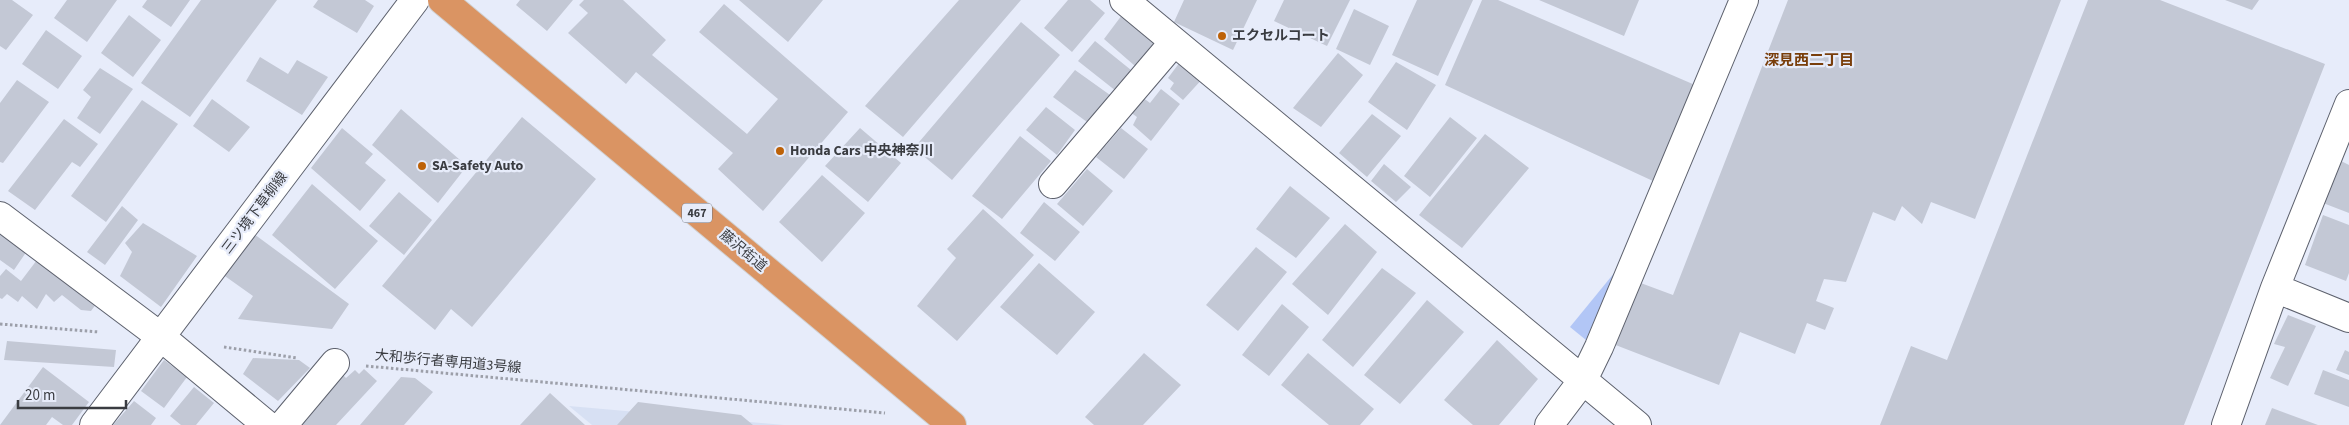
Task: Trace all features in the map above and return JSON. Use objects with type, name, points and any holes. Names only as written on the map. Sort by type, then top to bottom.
[{"type":"highway","name":"藤沢街道","points":[[442,0],[952,425]]},
{"type":"street","name":"三ツ境下草柳線","points":[[94,425],[415,0]]},
{"type":"street","points":[[1549,425],[1583,380],[1744,0]]},
{"type":"street","points":[[1134,4],[1174,42],[1637,425]]},
{"type":"street","points":[[1053,184],[1174,42]]},
{"type":"street","points":[[2226,425],[2275,288],[2342,147],[2349,104]]},
{"type":"street","points":[[0,216],[161,338],[267,425]]},
{"type":"street","points":[[2275,288],[2349,318]]},
{"type":"street","points":[[283,425],[334,363]]},
{"type":"path","points":[[0,324],[104,333]]},
{"type":"path","name":"大和歩行者専用道3号線","points":[[219,346],[334,363],[895,414]]},
{"type":"shaded area","points":[[1615,272],[1586,340],[1570,327]]},
{"type":"shaded area","points":[[569,406],[784,425],[592,425]]},
{"type":"building","points":[[0,0],[12,0],[33,15],[6,50],[0,46]]},
{"type":"building","points":[[67,0],[117,0],[87,42],[54,18]]},
{"type":"building","points":[[147,0],[190,0],[171,27],[142,7]]},
{"type":"building","points":[[201,0],[277,0],[190,117],[141,83]]},
{"type":"building","points":[[318,0],[365,0],[374,6],[357,33],[313,7]]},
{"type":"building","points":[[520,0],[573,0],[547,31],[516,5]]},
{"type":"building","points":[[584,0],[623,0],[666,40],[652,55],[747,134],[778,99],[699,32],[724,4],[848,112],[763,211],[718,169],[733,153],[636,72],[626,84],[568,33],[588,13],[579,5]]},
{"type":"building","points":[[739,0],[823,0],[788,42]]},
{"type":"building","points":[[959,0],[1021,0],[903,137],[865,106]]},
{"type":"building","points":[[1068,0],[1090,0],[1105,13],[1072,52],[1044,28]]},
{"type":"building","name":"エクセルコート","points":[[1184,0],[1257,0],[1233,50],[1174,22]]},
{"type":"building","name":"エクセルコート","points":[[1284,0],[1350,0],[1327,46],[1274,21]]},
{"type":"building","points":[[1417,0],[1473,0],[1438,76],[1392,55]]},
{"type":"building","points":[[1482,0],[1498,0],[1695,85],[1653,181],[1445,85]]},
{"type":"building","points":[[1539,0],[1639,0],[1624,36]]},
{"type":"building","points":[[1788,0],[2061,0],[1975,219],[1931,202],[1922,224],[1902,206],[1895,221],[1873,212],[1846,282],[1824,279],[1816,301],[1834,308],[1825,330],[1807,323],[1795,354],[1740,332],[1719,385],[1613,344],[1638,282],[1673,295]]},
{"type":"building","points":[[2088,0],[2160,0],[2325,64],[2184,425],[1880,425],[1911,346],[1947,360]]},
{"type":"building","points":[[2225,0],[2259,0],[2252,10]]},
{"type":"building","points":[[1354,9],[1389,26],[1370,65],[1336,49]]},
{"type":"building","points":[[1125,11],[1158,38],[1135,66],[1104,39]]},
{"type":"building","points":[[129,15],[161,40],[133,77],[101,53]]},
{"type":"building","points":[[1021,22],[1060,55],[952,180],[914,148]]},
{"type":"building","points":[[46,30],[82,56],[58,89],[22,64]]},
{"type":"building","points":[[1095,41],[1131,70],[1116,91],[1078,61]]},
{"type":"building","points":[[1338,53],[1363,75],[1321,127],[1293,108]]},
{"type":"building","points":[[260,57],[288,74],[297,60],[328,77],[302,115],[246,81]]},
{"type":"building","points":[[1183,58],[1205,76],[1183,100],[1170,89],[1174,83],[1168,78]]},
{"type":"building","points":[[1396,62],[1436,85],[1407,130],[1368,102]]},
{"type":"building","points":[[100,68],[133,89],[100,134],[77,118],[91,97],[83,90]]},
{"type":"building","points":[[1075,70],[1110,95],[1087,122],[1053,97]]},
{"type":"building","points":[[17,80],[49,102],[3,163],[0,162],[0,103]]},
{"type":"building","points":[[1161,89],[1180,104],[1151,141],[1133,125],[1137,117],[1130,112],[1142,97],[1150,103]]},
{"type":"building","points":[[212,99],[250,127],[229,152],[193,126]]},
{"type":"building","points":[[142,100],[178,124],[106,222],[71,196]]},
{"type":"building","points":[[1046,107],[1075,130],[1057,155],[1026,130]]},
{"type":"building","points":[[401,109],[467,166],[438,203],[372,145]]},
{"type":"building","points":[[1372,114],[1401,136],[1367,177],[1339,153]]},
{"type":"building","points":[[522,117],[596,179],[472,327],[451,309],[435,330],[382,286]]},
{"type":"building","points":[[1450,117],[1477,138],[1430,197],[1404,176]]},
{"type":"building","points":[[64,119],[98,144],[80,167],[72,162],[35,210],[8,191]]},
{"type":"building","points":[[342,128],[373,154],[365,163],[386,180],[360,211],[311,168]]},
{"type":"building","points":[[860,128],[901,163],[868,202],[825,166]]},
{"type":"building","points":[[1121,128],[1148,149],[1124,179],[1096,157]]},
{"type":"building","points":[[1485,134],[1529,168],[1462,248],[1419,215]]},
{"type":"building","points":[[1020,136],[1051,161],[1002,219],[972,196]]},
{"type":"building","points":[[2341,161],[2349,165],[2349,213],[2323,203]]},
{"type":"building","points":[[1384,164],[1411,187],[1396,202],[1371,181]]},
{"type":"building","points":[[1087,169],[1113,191],[1083,226],[1057,204]]},
{"type":"building","points":[[822,175],[865,213],[822,262],[779,222]]},
{"type":"building","points":[[312,184],[378,241],[335,289],[272,235]]},
{"type":"building","points":[[1290,186],[1330,218],[1296,258],[1256,229]]},
{"type":"building","points":[[399,192],[432,220],[404,255],[369,226]]},
{"type":"building","points":[[1044,202],[1080,232],[1055,261],[1020,233]]},
{"type":"building","points":[[122,206],[138,220],[105,265],[87,252]]},
{"type":"building","points":[[983,209],[1034,255],[957,341],[917,306],[956,258],[947,249]]},
{"type":"building","points":[[2323,215],[2349,225],[2349,273],[2346,281],[2305,265]]},
{"type":"building","points":[[143,223],[197,256],[161,307],[120,276],[132,252],[125,243]]},
{"type":"building","points":[[0,224],[31,245],[14,270],[0,260]]},
{"type":"building","points":[[1345,224],[1377,252],[1328,315],[1292,284]]},
{"type":"building","points":[[254,234],[349,304],[332,329],[238,319],[253,296],[222,274]]},
{"type":"building","points":[[1256,247],[1287,272],[1238,331],[1206,305]]},
{"type":"building","points":[[43,252],[102,296],[91,311],[81,310],[62,295],[54,302],[46,294],[37,309],[22,296],[18,302],[7,294],[2,299],[0,298],[0,276],[6,269],[21,281]]},
{"type":"building","points":[[1039,263],[1095,312],[1057,355],[1000,307]]},
{"type":"building","points":[[1382,268],[1416,293],[1353,367],[1322,340]]},
{"type":"building","points":[[1427,300],[1464,332],[1400,404],[1364,375]]},
{"type":"building","points":[[1282,304],[1309,327],[1269,376],[1242,355]]},
{"type":"building","points":[[2288,315],[2316,326],[2288,386],[2270,378],[2285,347],[2274,344]]},
{"type":"building","points":[[1497,340],[1538,379],[1499,425],[1473,425],[1444,400]]},
{"type":"building","points":[[7,341],[116,350],[114,367],[4,360]]},
{"type":"building","points":[[2345,350],[2349,352],[2349,375],[2336,370]]},
{"type":"building","points":[[1144,353],[1181,385],[1143,425],[1094,425],[1085,417]]},
{"type":"building","points":[[1308,353],[1374,409],[1360,425],[1329,425],[1281,385]]},
{"type":"building","points":[[253,358],[299,360],[310,368],[278,401],[243,374]]},
{"type":"building","points":[[164,360],[187,377],[164,408],[141,391]]},
{"type":"building","points":[[43,367],[89,402],[72,425],[63,425],[52,417],[46,425],[0,425]]},
{"type":"building","points":[[364,369],[377,381],[336,425],[300,425],[339,371],[346,378],[355,370],[359,374]]},
{"type":"building","points":[[2323,370],[2349,380],[2349,407],[2314,394]]},
{"type":"building","points":[[401,377],[415,378],[433,392],[404,425],[360,425]]},
{"type":"building","points":[[194,387],[214,403],[196,425],[181,425],[170,416]]},
{"type":"building","points":[[550,393],[585,425],[520,425]]},
{"type":"building","points":[[134,401],[156,418],[151,425],[113,425]]},
{"type":"building","points":[[638,402],[741,415],[753,425],[617,425]]},
{"type":"building","points":[[2272,408],[2318,425],[2265,425]]},
{"type":"place","name":"エクセルコート","points":[[1222,36]]},
{"type":"place","name":"Honda Cars 中央神奈川","points":[[780,151]]},
{"type":"place","name":"SA-Safety Auto","points":[[422,166]]},
{"type":"district","name":"深見西二丁目","points":[[1809,60]]}]
